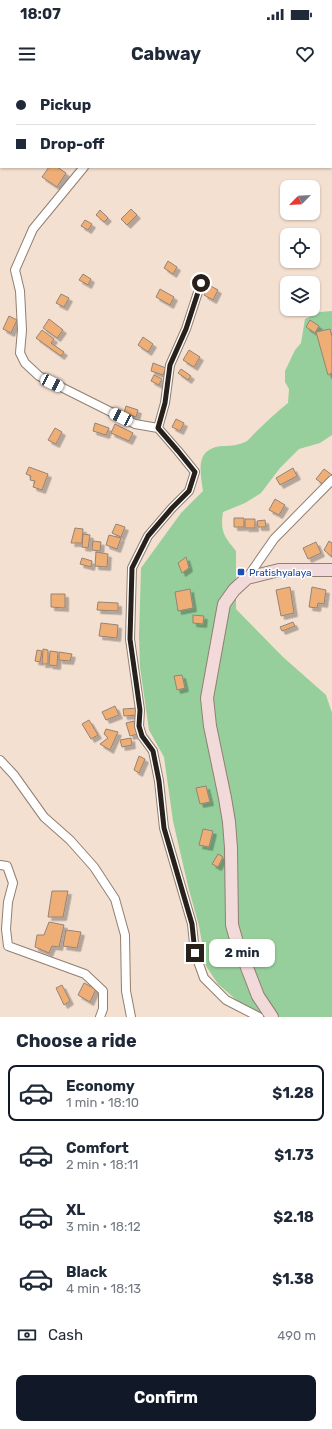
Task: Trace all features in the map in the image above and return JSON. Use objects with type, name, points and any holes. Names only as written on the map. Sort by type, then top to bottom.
[{"type":"main road","points":[[272,1017],[258,996],[232,925],[231,848],[225,798],[210,726],[207,698],[224,604],[234,590],[247,578],[279,570],[332,570]]},
{"type":"street","points":[[83,168],[33,229],[15,270],[20,291],[22,330],[20,353],[24,364],[38,376],[135,424],[158,428],[195,472],[189,491],[148,536],[132,568],[130,639],[140,710],[139,726],[142,736],[153,751],[159,781],[164,828],[192,924],[195,953],[204,978],[226,1000],[259,1017]]},
{"type":"street","points":[[158,428],[165,403],[170,365],[186,329],[201,283]]},
{"type":"street","points":[[247,578],[274,539],[332,480]]},
{"type":"street","points":[[0,760],[14,775],[44,817],[70,840],[94,867],[115,899],[125,935],[126,991],[131,1017]]},
{"type":"street","points":[[0,865],[7,866],[13,883],[8,902],[6,930],[8,946],[85,974],[103,991],[103,1008],[100,1017]]},
{"type":"green space","points":[[332,311],[332,435],[320,443],[299,449],[280,468],[261,493],[245,503],[223,512],[222,519],[224,533],[236,551],[236,609],[283,657],[326,695],[332,713],[332,1017],[256,1017],[218,984],[206,966],[199,926],[173,821],[164,757],[149,730],[140,667],[139,636],[141,568],[181,513],[203,491],[201,461],[208,451],[214,448],[235,445],[247,441],[270,418],[288,403],[289,389],[285,382],[285,371],[295,350],[301,343],[305,319],[311,316],[320,316],[320,312]]},
{"type":"building","points":[[48,168],[58,168],[66,173],[57,187],[42,177]]},
{"type":"building","points":[[131,209],[137,215],[127,225],[121,219]]},
{"type":"building","points":[[100,210],[108,218],[104,222],[96,215]]},
{"type":"building","points":[[85,220],[92,224],[88,230],[81,226]]},
{"type":"building","points":[[168,261],[177,267],[173,274],[164,268]]},
{"type":"building","points":[[83,274],[91,279],[88,285],[79,280]]},
{"type":"building","points":[[209,285],[218,290],[213,300],[204,295]]},
{"type":"building","points":[[160,289],[174,297],[170,305],[156,297]]},
{"type":"building","points":[[61,294],[69,298],[64,307],[56,303]]},
{"type":"building","points":[[9,316],[17,320],[11,333],[3,329]]},
{"type":"building","points":[[49,319],[63,330],[57,338],[43,328]]},
{"type":"building","points":[[310,320],[319,326],[315,333],[306,327]]},
{"type":"building","points":[[330,329],[332,337],[332,373],[328,375],[316,332]]},
{"type":"building","points":[[42,330],[54,339],[51,343],[64,352],[61,356],[36,338]]},
{"type":"building","points":[[143,337],[153,344],[148,352],[138,345]]},
{"type":"building","points":[[189,350],[200,357],[194,367],[183,360]]},
{"type":"building","points":[[153,363],[166,368],[163,375],[151,371]]},
{"type":"building","points":[[181,369],[191,376],[188,380],[178,373]]},
{"type":"building","points":[[154,375],[162,379],[159,385],[151,381]]},
{"type":"building","points":[[126,406],[138,410],[136,417],[124,413]]},
{"type":"building","points":[[176,419],[184,423],[180,431],[172,427]]},
{"type":"building","points":[[95,423],[109,428],[106,435],[93,431]]},
{"type":"building","points":[[115,424],[133,433],[129,441],[111,433]]},
{"type":"building","points":[[55,428],[62,432],[56,444],[48,440]]},
{"type":"building","points":[[29,467],[48,474],[42,490],[33,487],[35,481],[30,480],[31,476],[26,474]]},
{"type":"building","points":[[293,468],[297,476],[280,485],[276,478]]},
{"type":"building","points":[[324,469],[332,475],[324,485],[316,479]]},
{"type":"building","points":[[275,499],[285,505],[279,515],[269,510]]},
{"type":"building","points":[[234,518],[244,518],[244,527],[234,527]]},
{"type":"building","points":[[245,519],[255,519],[255,528],[245,528]]},
{"type":"building","points":[[265,520],[266,527],[258,527],[257,521]]},
{"type":"building","points":[[116,524],[125,527],[121,537],[112,533]]},
{"type":"building","points":[[75,528],[83,529],[82,543],[71,543]]},
{"type":"building","points":[[83,534],[90,535],[88,548],[82,547]]},
{"type":"building","points":[[109,535],[121,538],[117,549],[106,545]]},
{"type":"building","points":[[93,541],[101,542],[100,551],[92,550]]},
{"type":"building","points":[[329,541],[332,543],[332,557],[324,550]]},
{"type":"building","points":[[316,542],[321,553],[308,559],[303,548]]},
{"type":"building","points":[[96,552],[108,554],[107,567],[95,566]]},
{"type":"building","points":[[186,557],[189,568],[182,573],[178,563]]},
{"type":"building","points":[[82,558],[92,561],[91,567],[80,564]]},
{"type":"building","points":[[290,587],[294,613],[281,616],[276,590]]},
{"type":"building","points":[[312,587],[326,590],[324,604],[318,603],[317,608],[309,607]]},
{"type":"building","points":[[190,589],[193,608],[178,611],[175,592]]},
{"type":"building","points":[[51,594],[65,594],[65,608],[51,607]]},
{"type":"building","points":[[98,602],[118,603],[118,611],[97,610]]},
{"type":"building","points":[[193,615],[204,616],[203,624],[193,623]]},
{"type":"building","points":[[293,622],[295,626],[282,631],[280,627]]},
{"type":"building","points":[[101,623],[118,625],[117,638],[99,636]]},
{"type":"building","points":[[43,649],[48,650],[48,664],[42,664]]},
{"type":"building","points":[[37,650],[42,651],[40,662],[35,661]]},
{"type":"building","points":[[50,651],[58,652],[57,666],[49,665]]},
{"type":"building","points":[[59,652],[72,654],[70,661],[59,660]]},
{"type":"building","points":[[182,675],[185,688],[177,690],[174,676]]},
{"type":"building","points":[[115,706],[119,715],[106,720],[102,712]]},
{"type":"building","points":[[138,708],[138,715],[124,716],[123,709]]},
{"type":"building","points":[[89,720],[98,735],[91,739],[82,724]]},
{"type":"building","points":[[134,721],[138,734],[130,736],[126,723]]},
{"type":"building","points":[[106,729],[118,732],[110,750],[100,744],[108,738],[104,734]]},
{"type":"building","points":[[131,738],[132,745],[122,747],[120,740]]},
{"type":"building","points":[[139,756],[145,759],[139,773],[134,770]]},
{"type":"building","points":[[206,786],[210,802],[200,804],[196,788]]},
{"type":"building","points":[[203,829],[213,831],[209,847],[199,845]]},
{"type":"building","points":[[218,854],[223,857],[218,867],[212,864]]},
{"type":"building","points":[[52,891],[68,891],[63,917],[48,917]]},
{"type":"building","points":[[49,922],[64,925],[59,947],[52,946],[49,953],[35,947],[37,935],[44,935]]},
{"type":"building","points":[[66,930],[81,932],[77,948],[63,946]]},
{"type":"building","points":[[84,983],[96,989],[90,1002],[78,995]]},
{"type":"building","points":[[62,985],[70,1001],[64,1005],[56,988]]},
{"type":"place","name":"Pratishyalaya","points":[[241,572]]},
{"type":"route","points":[[195,953],[192,924],[164,828],[159,781],[153,751],[142,736],[139,726],[140,710],[130,639],[132,568],[148,536],[189,491],[195,472],[158,428],[165,403],[170,365],[186,329],[201,283]]}]
